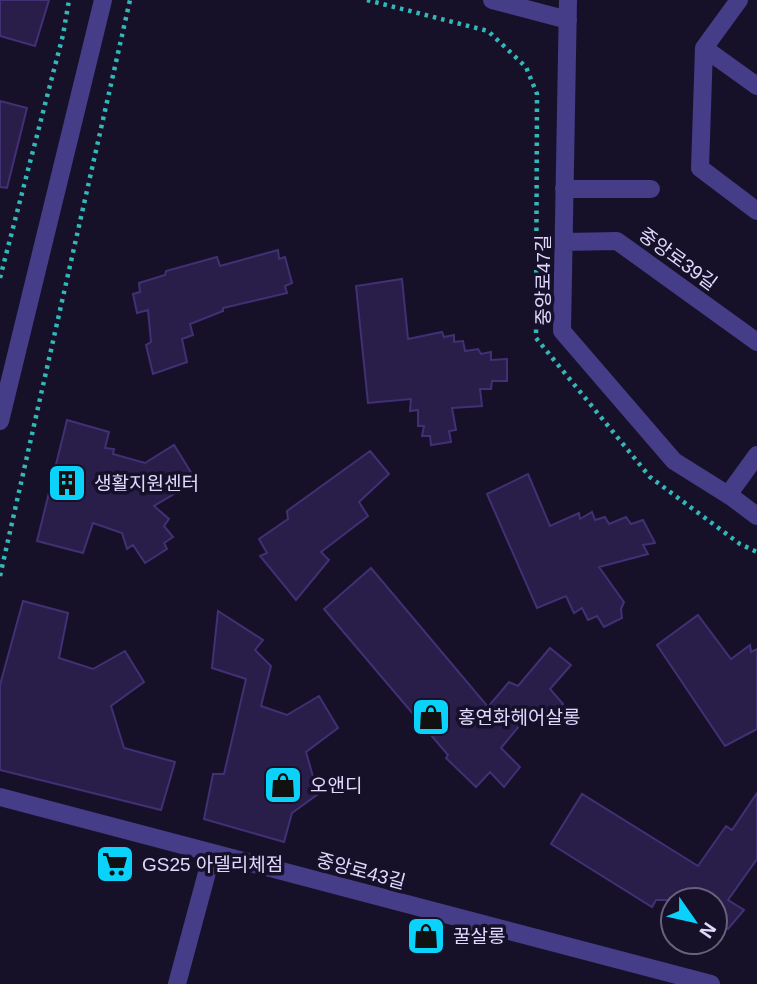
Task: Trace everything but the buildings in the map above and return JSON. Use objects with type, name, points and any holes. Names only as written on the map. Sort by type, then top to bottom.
[{"type":"street","points":[[0,421],[103,0]]},
{"type":"street","points":[[492,0],[568,20]]},
{"type":"street","name":"중앙로47길","points":[[568,0],[562,331],[674,461],[757,516]]},
{"type":"street","points":[[739,0],[704,48],[700,169],[757,211]]},
{"type":"street","points":[[704,48],[757,86]]},
{"type":"street","points":[[564,189],[651,189]]},
{"type":"street","name":"중앙로39길","points":[[564,242],[617,241],[757,342]]},
{"type":"street","points":[[728,495],[757,455]]},
{"type":"street","name":"중앙로43길","points":[[0,797],[711,984]]},
{"type":"street","points":[[177,984],[212,854]]},
{"type":"path","points":[[0,278],[63,35],[69,0]]},
{"type":"path","points":[[0,576],[130,0]]},
{"type":"place","name":"생활지원센터","points":[[67,483]]},
{"type":"place","name":"홍연화헤어살롱","points":[[431,717]]},
{"type":"place","name":"오앤디","points":[[283,785]]},
{"type":"place","name":"GS25 아델리체점","points":[[115,864]]},
{"type":"place","name":"꿀살롱","points":[[426,936]]}]
